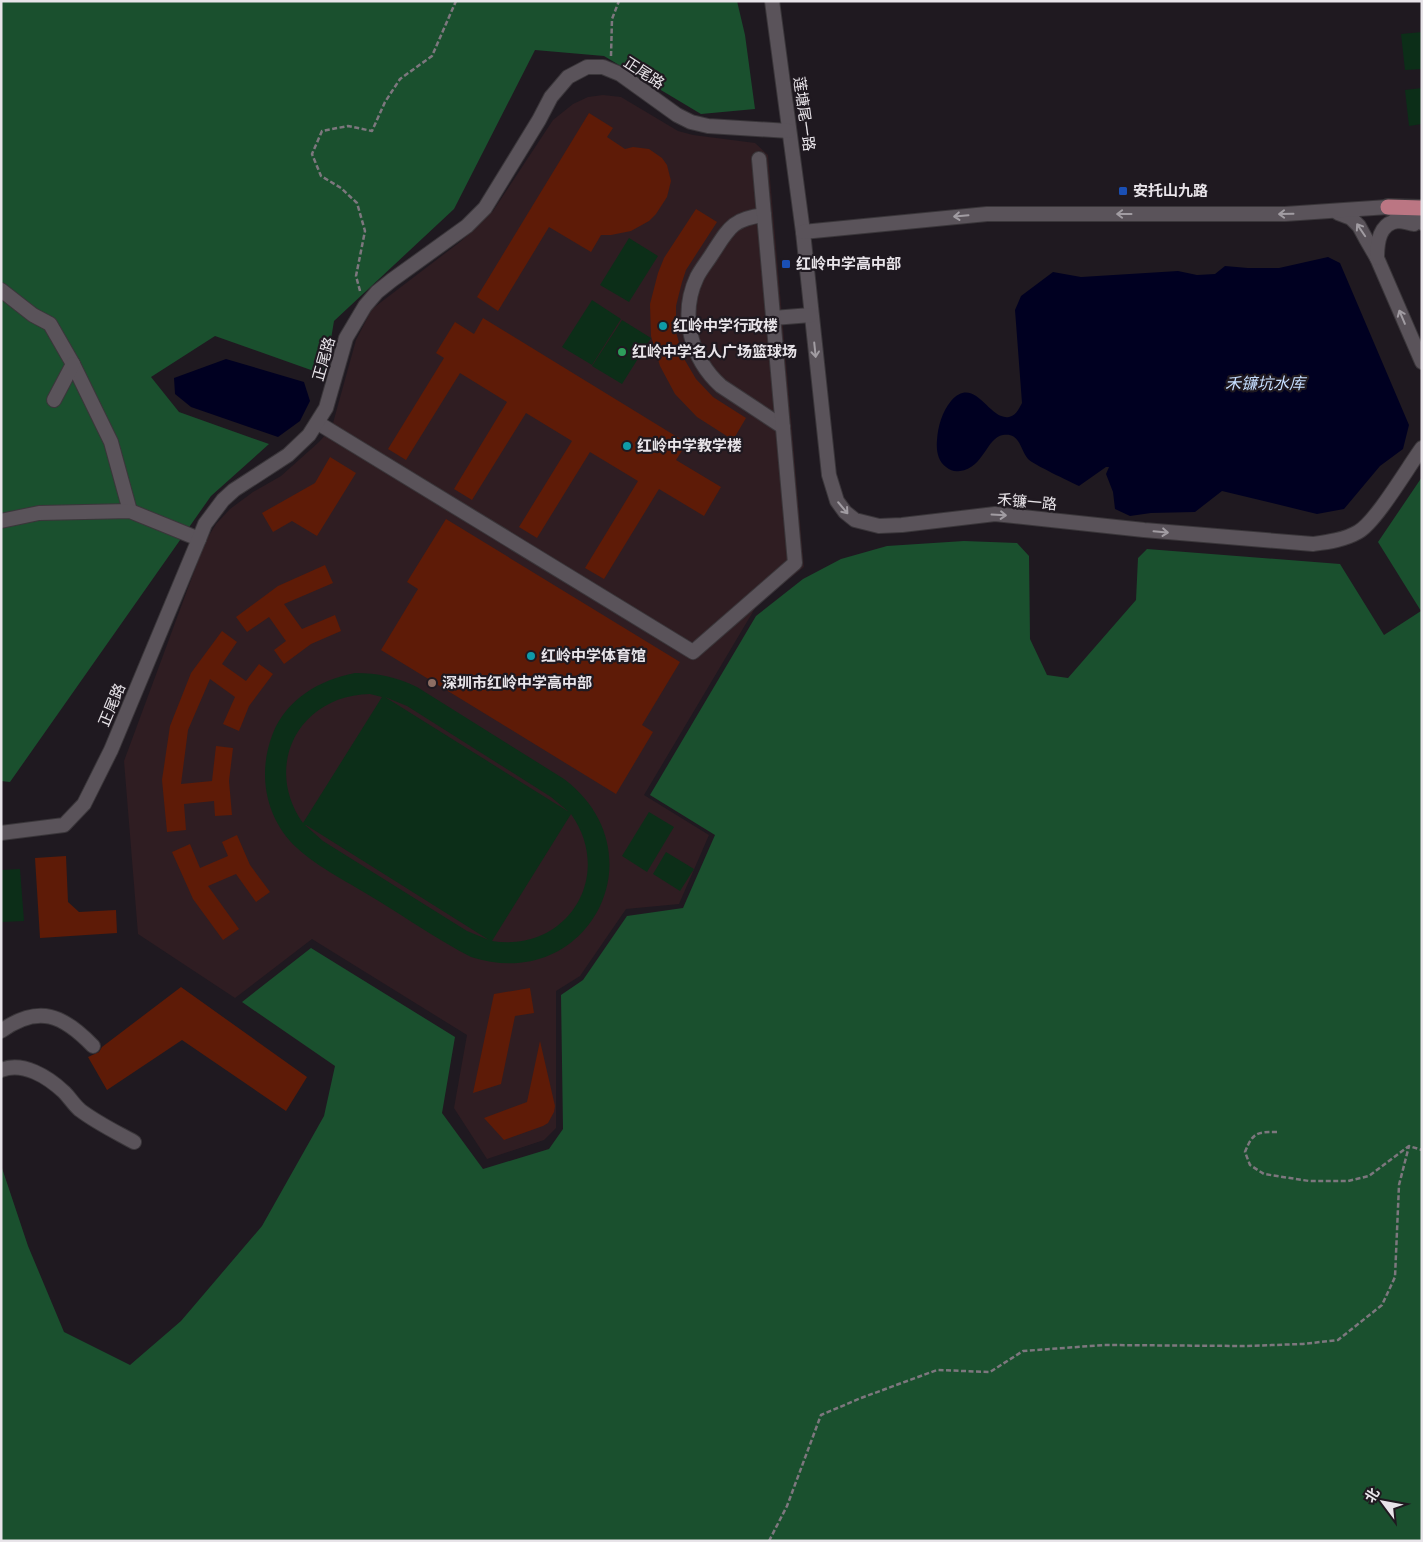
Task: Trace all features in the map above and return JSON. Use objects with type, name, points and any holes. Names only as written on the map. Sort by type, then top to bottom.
[{"type":"main road","points":[[1388,207],[1422,208]]},
{"type":"street","name":"莲塘尾一路","points":[[772,1],[803,232]]},
{"type":"street","name":"正尾路","points":[[1,833],[64,825],[84,804],[111,750],[205,524],[223,500],[234,490],[300,446],[318,423],[326,408],[346,338],[365,306],[377,292],[467,226],[485,208],[551,97],[568,77],[587,67],[603,67],[620,74],[677,115],[691,122],[708,126],[790,131]]},
{"type":"street","points":[[318,423],[693,652],[795,563],[760,159]]},
{"type":"street","points":[[803,232],[987,214],[1285,214],[1388,207],[1422,224]]},
{"type":"street","points":[[1335,212],[1351,218],[1355,222],[1377,258],[1422,362]]},
{"type":"street","points":[[764,215],[742,219],[729,228],[698,276],[691,296],[688,319],[695,352],[713,380],[783,427]]},
{"type":"street","points":[[1377,258],[1377,246],[1383,229],[1391,223],[1398,221],[1422,224]]},
{"type":"street","name":"禾镰一路","points":[[803,232],[829,475],[837,501],[855,520],[866,524],[879,526],[902,525],[995,514],[1144,530],[1313,544],[1330,542],[1360,531],[1369,522],[1422,448]]},
{"type":"street","points":[[1,290],[33,315],[50,324],[73,364],[111,442],[130,511]]},
{"type":"street","points":[[773,318],[811,315]]},
{"type":"street","points":[[54,400],[73,364]]},
{"type":"street","points":[[1,521],[39,513],[130,511],[199,538]]},
{"type":"street","points":[[1,1031],[25,1017],[47,1015],[67,1024],[93,1046]]},
{"type":"street","points":[[1,1070],[19,1067],[31,1070],[63,1092],[78,1108],[88,1115],[134,1142]]},
{"type":"path","points":[[365,306],[356,276],[365,231],[357,203],[341,188],[321,176],[312,154],[322,131],[348,126],[372,131],[385,102],[400,79],[432,56],[456,1]]},
{"type":"path","points":[[610,57],[612,19],[619,1]]},
{"type":"path","points":[[1277,1132],[1260,1132],[1251,1138],[1244,1152],[1250,1165],[1264,1174],[1309,1181],[1348,1181],[1369,1176],[1409,1146]]},
{"type":"path","points":[[1409,1146],[1422,1150]]},
{"type":"path","points":[[769,1541],[787,1506],[821,1415],[936,1370],[990,1372],[1024,1350],[1104,1345],[1244,1346],[1303,1344],[1338,1340],[1382,1305],[1396,1277],[1399,1184],[1409,1146]]},
{"type":"shaded area","name":"深圳市红岭中学高中部","points":[[603,95],[621,97],[678,131],[693,135],[755,143],[768,155],[804,567],[757,605],[644,795],[709,835],[679,904],[626,909],[580,976],[556,991],[556,1128],[544,1140],[487,1159],[454,1108],[467,1035],[312,939],[235,998],[138,934],[124,761],[205,542],[216,524],[230,509],[253,492],[281,476],[327,433],[333,423],[356,340],[372,309],[460,242],[493,211],[553,120],[573,104],[588,97]]},
{"type":"green space","points":[[1,1],[737,1],[745,35],[755,109],[701,114],[604,56],[535,50],[454,209],[334,321],[325,375],[215,336],[151,377],[179,412],[269,444],[211,496],[10,782],[1,781]]},
{"type":"green space","points":[[1422,32],[1422,69],[1405,70],[1401,34]]},
{"type":"green space","points":[[1422,88],[1422,124],[1409,126],[1405,90]]},
{"type":"green space","name":"红岭中学名人广场篮球场","points":[[629,238],[658,256],[629,302],[600,285]]},
{"type":"green space","name":"红岭中学名人广场篮球场","points":[[592,300],[621,319],[592,365],[562,347]]},
{"type":"green space","name":"红岭中学名人广场篮球场","points":[[622,320],[651,338],[622,384],[592,366]]},
{"type":"green space","points":[[1422,477],[1422,1541],[1,1541],[1,1165],[28,1246],[64,1332],[130,1365],[181,1321],[262,1226],[324,1116],[335,1066],[242,1002],[311,948],[455,1037],[442,1113],[483,1169],[549,1149],[563,1129],[561,995],[583,980],[627,916],[683,908],[715,835],[650,795],[756,616],[803,579],[841,559],[887,546],[964,541],[1017,543],[1029,556],[1030,639],[1047,675],[1068,678],[1136,600],[1138,558],[1147,549],[1340,564],[1384,635],[1421,611],[1378,542]]},
{"type":"green space","points":[[355,673],[379,675],[394,678],[417,687],[564,779],[593,809],[607,843],[608,878],[598,910],[578,937],[549,956],[513,963],[471,957],[325,869],[305,855],[286,836],[271,809],[265,779],[268,748],[273,733],[279,721],[296,701],[317,686]],"holes":[[[370,694],[382,697],[303,823],[291,801],[286,779],[288,757],[295,737],[307,720],[324,706],[345,697]],[[385,697],[407,706],[551,797],[569,812]],[[571,814],[583,838],[588,862],[585,885],[576,905],[562,922],[542,935],[519,942],[492,941]],[[305,825],[489,940],[467,931],[323,841]]]},
{"type":"green space","points":[[649,812],[674,827],[647,872],[622,856]]},
{"type":"green space","points":[[666,852],[694,869],[680,891],[653,874]]},
{"type":"green space","points":[[20,869],[24,921],[1,922],[1,870]]},
{"type":"water","name":"禾镰坑水库","points":[[1328,257],[1340,263],[1409,425],[1403,449],[1380,466],[1344,509],[1317,514],[1222,491],[1195,512],[1151,513],[1130,516],[1115,509],[1113,492],[1106,474],[1109,467],[1106,467],[1079,486],[1028,459],[1019,442],[1013,436],[1003,435],[997,437],[992,441],[980,459],[968,469],[951,470],[943,465],[939,459],[937,444],[941,419],[951,401],[960,394],[975,395],[1002,416],[1009,417],[1018,410],[1022,403],[1015,310],[1021,296],[1053,272],[1081,277],[1178,271],[1197,275],[1215,274],[1225,266],[1279,268]]},
{"type":"water","points":[[226,359],[304,382],[310,401],[300,421],[278,437],[191,407],[175,394],[174,378]]},
{"type":"building","points":[[589,113],[613,128],[607,137],[625,149],[633,147],[649,149],[662,158],[667,165],[671,181],[667,197],[649,221],[631,231],[601,235],[591,252],[549,227],[498,311],[477,297]]},
{"type":"building","name":"红岭中学行政楼","points":[[696,209],[717,222],[686,270],[676,306],[676,332],[683,357],[696,379],[713,397],[746,418],[733,440],[697,417],[675,394],[660,366],[651,336],[650,304],[658,273],[664,258]]},
{"type":"building","name":"红岭中学教学楼","points":[[483,318],[687,443],[676,460],[721,487],[704,516],[659,489],[604,579],[585,568],[638,481],[590,452],[537,538],[519,527],[572,441],[526,413],[472,500],[454,489],[507,402],[460,373],[406,460],[388,449],[444,358],[436,353],[455,322],[474,334]]},
{"type":"building","points":[[330,457],[356,473],[317,536],[292,521],[273,532],[262,513],[315,483]]},
{"type":"building","name":"红岭中学体育馆","points":[[446,519],[680,662],[642,725],[653,732],[616,794],[381,650],[418,589],[407,582]]},
{"type":"building","points":[[325,565],[333,583],[284,604],[302,629],[335,615],[341,631],[311,644],[284,664],[274,650],[286,641],[269,617],[247,632],[236,617],[278,586]]},
{"type":"building","points":[[222,631],[237,642],[222,664],[246,681],[259,664],[273,674],[249,706],[239,731],[223,724],[235,697],[210,679],[188,730],[181,784],[212,781],[216,746],[233,748],[229,781],[232,815],[215,816],[214,801],[184,804],[186,830],[167,832],[162,780],[170,726],[191,673]]},
{"type":"building","points":[[237,835],[250,865],[270,892],[256,902],[236,874],[208,886],[239,929],[223,940],[193,899],[172,852],[190,844],[200,868],[228,856],[222,842]]},
{"type":"building","points":[[66,856],[68,902],[79,912],[116,910],[117,933],[40,938],[35,858]]},
{"type":"building","points":[[181,987],[307,1077],[286,1111],[182,1040],[107,1090],[88,1057],[99,1052],[102,1047]]},
{"type":"building","points":[[530,988],[534,1013],[515,1016],[501,1084],[473,1093],[494,994]]},
{"type":"building","points":[[540,1041],[555,1106],[554,1112],[548,1123],[543,1126],[504,1140],[484,1118],[527,1102]]},
{"type":"place","name":"安托山九路","points":[[1123,191]]},
{"type":"place","name":"红岭中学高中部","points":[[786,264]]},
{"type":"place","name":"红岭中学行政楼","points":[[663,326]]},
{"type":"place","name":"红岭中学名人广场篮球场","points":[[622,352]]},
{"type":"place","name":"红岭中学教学楼","points":[[627,446]]},
{"type":"place","name":"红岭中学体育馆","points":[[531,656]]},
{"type":"place","name":"深圳市红岭中学高中部","points":[[432,683]]}]
